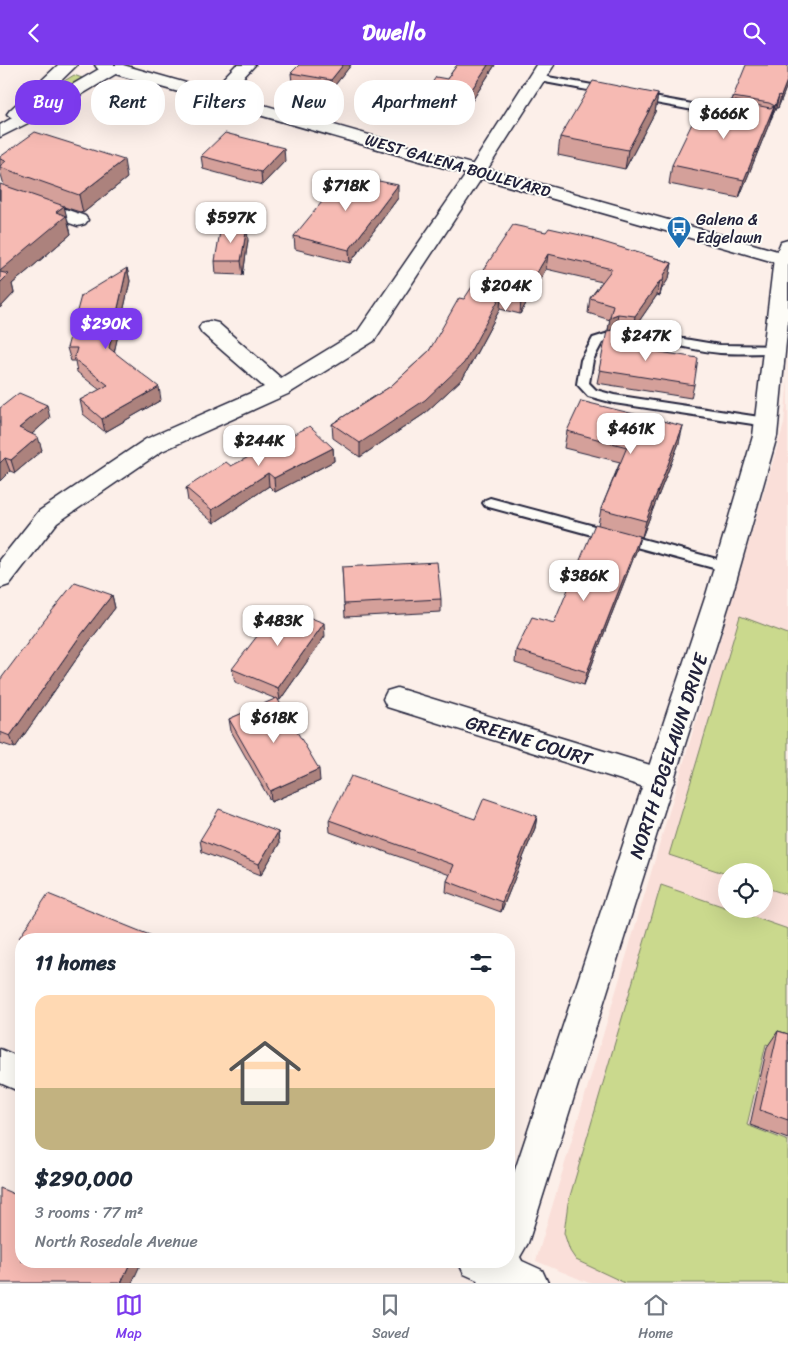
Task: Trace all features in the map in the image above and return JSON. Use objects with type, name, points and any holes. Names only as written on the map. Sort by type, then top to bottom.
[{"type":"street","points":[[0,131],[68,65]]},
{"type":"street","points":[[231,80],[246,65]]},
{"type":"street","points":[[0,131],[58,101],[108,66]]},
{"type":"street","name":"WEST GALENA BOULEVARD","points":[[108,66],[175,85]]},
{"type":"street","points":[[0,578],[48,517],[154,445],[280,389],[366,336],[478,170],[541,71]]},
{"type":"street","name":"WEST GALENA BOULEVARD","points":[[264,110],[787,256]]},
{"type":"street","points":[[0,192],[78,220]]},
{"type":"street","name":"NORTH EDGELAWN DRIVE","points":[[515,1227],[728,567],[765,436],[787,256]]},
{"type":"street","points":[[210,328],[280,389]]},
{"type":"street","name":"GREENE COURT","points":[[397,699],[660,780]]},
{"type":"street","points":[[0,1066],[15,1072]]},
{"type":"lane","points":[[541,71],[620,93],[729,114]]},
{"type":"lane","points":[[766,422],[614,399],[592,393],[583,384],[587,360],[597,341],[615,335],[648,337],[720,349],[775,349]]},
{"type":"lane","points":[[490,503],[728,567]]},
{"type":"shaded area","points":[[788,378],[788,1283],[589,1283],[536,1261],[784,424]]},
{"type":"green space","points":[[74,75],[82,78],[79,80],[66,80]]},
{"type":"green space","points":[[740,616],[788,634],[788,895],[773,890],[773,863],[718,863],[718,871],[669,855]]},
{"type":"green space","points":[[661,885],[718,905],[718,918],[756,918],[788,929],[788,1051],[766,1044],[747,1125],[788,1141],[788,1283],[625,1283],[576,1260],[570,1251],[564,1233],[568,1203]]},
{"type":"building","points":[[299,65],[343,65],[331,80],[291,73]]},
{"type":"building","points":[[457,65],[488,65],[475,84],[475,80],[434,80],[436,77],[447,79]]},
{"type":"building","points":[[746,65],[788,65],[788,78],[775,106],[769,103],[733,97]]},
{"type":"building","points":[[593,81],[658,94],[628,150],[560,137]]},
{"type":"building","points":[[731,100],[770,108],[774,106],[744,180],[672,165],[700,107],[726,112]]},
{"type":"building","points":[[35,132],[124,160],[79,195],[0,167],[6,161],[0,159],[0,157]]},
{"type":"building","points":[[225,133],[284,148],[261,172],[201,156]]},
{"type":"building","points":[[345,174],[398,185],[349,250],[294,236]]},
{"type":"building","points":[[0,184],[64,206],[56,212],[66,216],[0,271]]},
{"type":"building","points":[[513,225],[546,232],[549,228],[594,238],[672,263],[664,275],[663,281],[660,281],[635,316],[618,314],[610,317],[613,305],[590,298],[612,269],[548,254],[521,299],[501,295],[464,363],[425,400],[360,443],[332,424],[391,386],[429,351],[459,298],[464,299]]},
{"type":"building","points":[[221,226],[247,227],[241,261],[215,261]]},
{"type":"building","points":[[127,268],[109,348],[159,387],[102,419],[80,400],[108,385],[74,359],[77,348],[67,348],[81,296]]},
{"type":"building","points":[[0,272],[9,274],[0,283]]},
{"type":"building","points":[[627,328],[615,345],[698,358],[694,385],[599,370],[607,331]]},
{"type":"building","points":[[19,393],[47,405],[19,428],[38,437],[11,460],[5,458],[0,463],[0,408]]},
{"type":"building","points":[[581,401],[683,426],[646,521],[601,509],[627,447],[567,431]]},
{"type":"building","points":[[310,426],[333,448],[274,478],[268,473],[212,510],[186,488],[226,462],[231,466]]},
{"type":"building","points":[[595,524],[640,536],[587,672],[516,650],[532,617],[554,623]]},
{"type":"building","points":[[437,562],[441,599],[344,604],[342,567]]},
{"type":"building","points":[[75,582],[112,595],[78,639],[10,736],[0,732],[0,680]]},
{"type":"building","points":[[280,606],[324,623],[278,688],[232,669]]},
{"type":"building","points":[[277,698],[319,769],[270,791],[229,719]]},
{"type":"building","points":[[351,776],[475,819],[484,798],[537,816],[502,902],[447,881],[454,865],[329,820]]},
{"type":"building","points":[[219,809],[278,832],[259,864],[200,840]]},
{"type":"building","points":[[48,894],[145,933],[22,933]]},
{"type":"building","points":[[778,1031],[788,1034],[788,1120],[760,1110]]},
{"type":"building","points":[[0,1188],[15,1194],[15,1268],[128,1268],[121,1283],[0,1283]]},
{"type":"place","name":"Galena & Edgelawn","points":[[679,249]]}]
